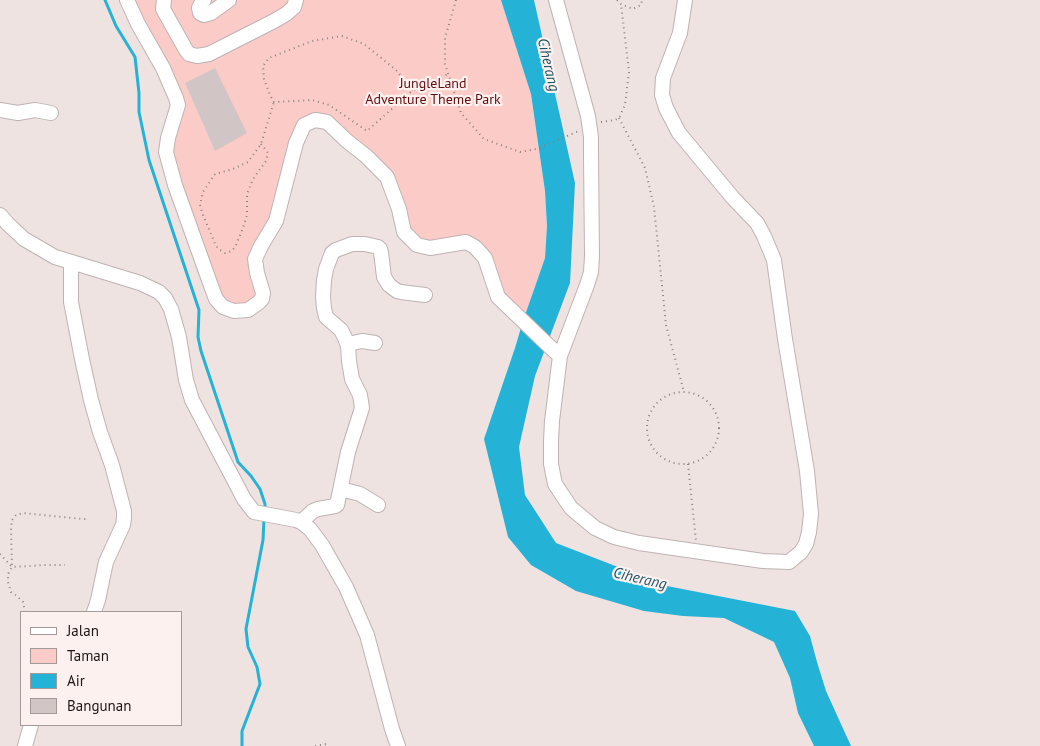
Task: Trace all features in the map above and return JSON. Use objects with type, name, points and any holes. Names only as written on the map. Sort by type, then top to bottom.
[{"type":"street","points":[[127,0],[138,24],[163,68],[176,98],[178,105],[168,138],[166,152],[175,185],[209,282],[216,299],[223,307],[234,312],[248,310],[262,299],[264,292],[257,273],[255,259],[276,221],[296,143],[304,125],[315,120],[327,122],[387,177],[399,209],[404,232],[417,245],[430,248],[466,242],[475,247],[485,258],[498,297],[560,356]]},
{"type":"street","points":[[164,0],[164,9],[186,50],[189,54],[197,56],[209,54],[274,21],[294,7],[296,0]]},
{"type":"street","points":[[204,0],[199,8],[200,13],[204,15],[211,13],[229,0]]},
{"type":"street","points":[[556,0],[588,116],[585,129],[591,164],[592,256],[591,272],[560,356],[551,441],[551,464],[555,484],[572,508],[595,528],[614,536],[639,542],[698,551],[789,562],[801,552],[806,544],[811,514],[807,471],[774,260],[770,247],[756,223],[679,133],[666,108],[662,95],[663,78],[680,33],[685,0]]},
{"type":"street","points":[[0,110],[18,113],[35,110],[52,114]]},
{"type":"street","points":[[0,215],[24,238],[55,256],[140,283],[159,292],[165,298],[171,309],[179,338],[186,380],[192,400],[244,499],[252,511],[258,514],[301,522],[310,529],[322,545],[346,587],[367,635],[388,716],[398,746]]},
{"type":"street","points":[[301,522],[313,511],[336,506],[348,452],[362,408],[360,395],[352,379],[348,346],[341,330],[326,317],[324,308],[323,297],[326,269],[332,253],[352,244],[378,247],[381,252],[384,277],[389,285],[397,291],[425,295]]},
{"type":"street","points":[[71,262],[71,302],[82,359],[100,432],[112,465],[124,511],[123,525],[106,562],[94,611]]},
{"type":"street","points":[[348,346],[362,341],[375,343]]},
{"type":"street","points":[[340,489],[360,494],[378,505]]},
{"type":"street","points":[[25,746],[31,726]]},
{"type":"path","points":[[456,0],[445,38],[445,64],[461,113],[484,139],[520,152],[536,148],[601,121],[620,118]]},
{"type":"path","points":[[618,0],[629,72],[625,105],[620,118],[645,168],[654,207],[666,325],[684,392]]},
{"type":"path","points":[[620,4],[633,9],[641,5],[642,0]]},
{"type":"path","points":[[261,144],[268,153],[266,161],[253,179],[246,194],[246,215],[236,246],[232,251],[225,252],[216,246],[200,205],[203,192],[215,174],[248,162],[261,144],[274,102],[264,79],[263,66],[269,58],[312,41],[342,36],[364,44],[396,70],[413,90]]},
{"type":"path","points":[[274,102],[312,100],[329,104],[367,131],[413,90],[448,74]]},
{"type":"path","points":[[684,392],[696,394],[706,400],[714,409],[718,420],[719,432],[716,443],[709,453],[699,460],[688,464],[676,463],[665,459],[656,451],[650,441],[647,430],[648,418],[662,398],[673,393],[684,392]]},
{"type":"path","points":[[688,464],[698,551]]},
{"type":"path","points":[[25,611],[23,602],[11,592],[8,582],[8,574],[12,567],[12,520],[16,515],[23,513],[89,519]]},
{"type":"path","points":[[0,554],[12,567]]},
{"type":"path","points":[[12,567],[65,565]]},
{"type":"path","points":[[316,746],[326,744]]},
{"type":"green space","name":"JungleLand Adventure Theme Park","points":[[127,0],[504,0],[531,94],[545,191],[547,226],[545,258],[523,321],[498,297],[475,247],[417,245],[387,177],[327,122],[304,125],[261,246],[258,303],[223,307],[166,152],[178,105]]},
{"type":"water","points":[[501,0],[534,0],[575,183],[570,283],[535,376],[519,447],[525,495],[556,543],[667,586],[795,611],[810,636],[826,691],[851,746],[814,746],[798,713],[790,678],[774,642],[724,618],[683,616],[644,611],[576,591],[531,565],[508,537],[484,439],[545,258],[547,226],[545,191],[531,94]]},
{"type":"building","points":[[215,68],[247,133],[215,151],[185,83]]},
{"type":"waterway","points":[[105,0],[116,26],[135,57],[139,112],[149,160],[199,310],[198,337],[201,351],[238,462],[260,489],[265,510]]},
{"type":"waterway","points":[[242,746],[242,731],[260,684],[257,667],[248,647],[246,629],[263,540],[264,519]]},
{"type":"waterway","name":"Ciherang","points":[[828,735],[833,746]]}]
